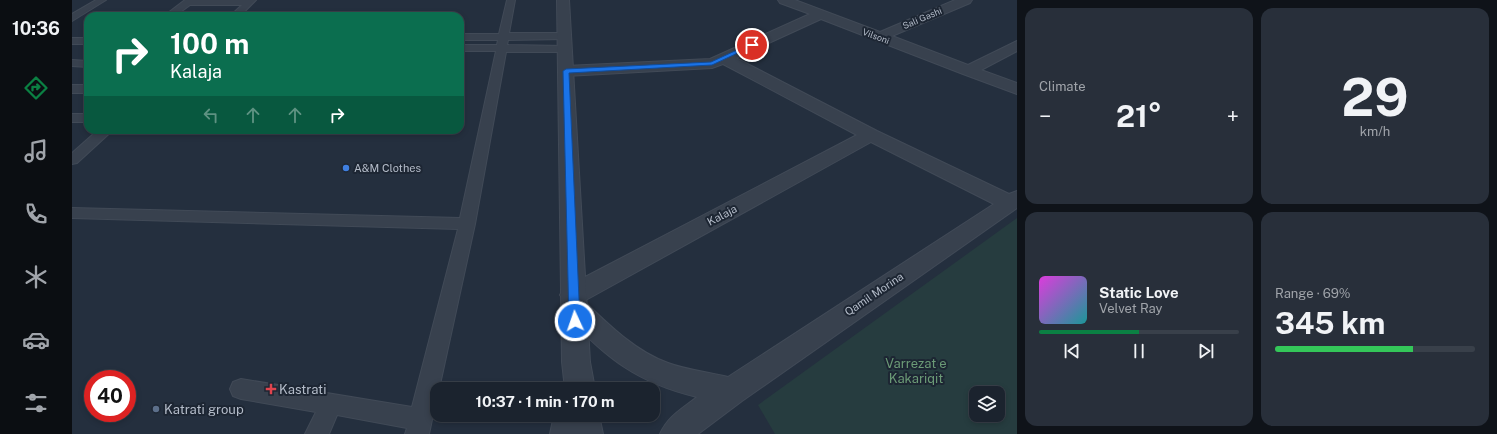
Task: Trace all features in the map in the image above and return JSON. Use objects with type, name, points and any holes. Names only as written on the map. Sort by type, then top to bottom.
[{"type":"street","points":[[563,0],[576,380]]},
{"type":"street","name":"Vilsoni","points":[[784,0],[1017,89]]},
{"type":"street","name":"Sali Gashi","points":[[879,37],[966,0]]},
{"type":"street","points":[[566,71],[712,63],[821,14]]},
{"type":"street","points":[[968,71],[1017,45]]},
{"type":"street","points":[[724,58],[871,135],[1013,200]]},
{"type":"street","name":"Kalaja","points":[[574,301],[871,135]]},
{"type":"street","name":"Qamil Morina","points":[[676,434],[686,424],[731,391],[1013,200]]},
{"type":"street","points":[[574,301],[598,331],[637,360],[664,375],[731,391]]},
{"type":"street","points":[[566,434],[568,422]]},
{"type":"street","points":[[585,422],[587,434]]},
{"type":"lane","points":[[72,18],[102,0]]},
{"type":"lane","points":[[241,390],[331,403],[418,426],[467,224],[511,0]]},
{"type":"lane","points":[[174,12],[189,1],[251,1]]},
{"type":"lane","points":[[239,12],[251,1]]},
{"type":"lane","points":[[464,37],[503,42],[565,42]]},
{"type":"lane","points":[[72,41],[84,41]]},
{"type":"lane","points":[[464,47],[503,42]]},
{"type":"lane","points":[[72,63],[84,64]]},
{"type":"lane","points":[[72,89],[84,89]]},
{"type":"lane","points":[[72,118],[84,118]]},
{"type":"lane","points":[[72,160],[101,134]]},
{"type":"lane","points":[[72,213],[467,224]]},
{"type":"lane","points":[[317,434],[331,403]]},
{"type":"green space","name":"Varrezat e Kakariqit","points":[[1017,218],[1017,434],[775,434],[758,405]]},
{"type":"place","name":"A&M Clothes","points":[[346,168]]},
{"type":"place","name":"Kastrati","points":[[271,389]]},
{"type":"place","name":"Katrati group","points":[[156,409]]},
{"type":"route","points":[[575,321],[566,71],[712,63],[752,45]]}]
